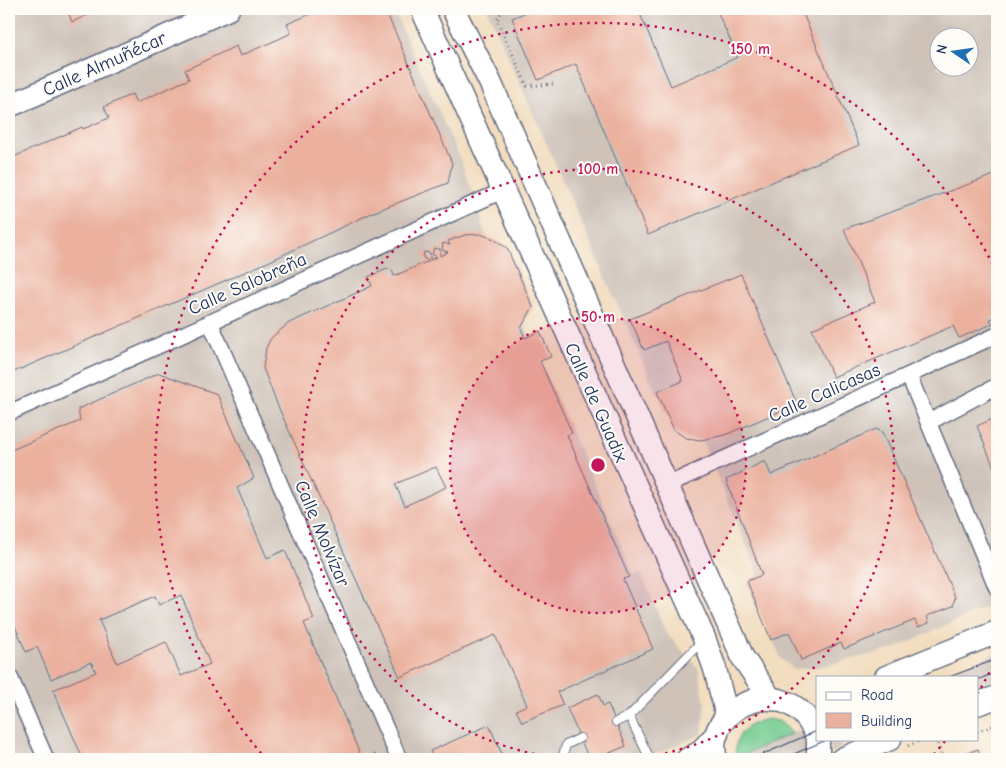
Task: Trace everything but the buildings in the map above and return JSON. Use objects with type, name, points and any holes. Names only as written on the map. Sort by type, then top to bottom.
[{"type":"street","name":"Calle Almuñécar","points":[[9,106],[228,9]]},
{"type":"street","name":"Calle de Guadix","points":[[422,9],[704,638],[715,669],[722,725],[714,754],[716,759]]},
{"type":"street","name":"Calle de Guadix","points":[[453,9],[490,82],[743,658],[770,698]]},
{"type":"street","name":"Calle Salobreña","points":[[9,413],[502,190]]},
{"type":"street","name":"Calle Molvízar","points":[[210,322],[399,759]]},
{"type":"street","name":"Calle Calicasas","points":[[667,485],[997,335]]},
{"type":"street","points":[[909,376],[997,588]]},
{"type":"street","points":[[929,422],[997,386]]},
{"type":"street","points":[[888,676],[997,632]]},
{"type":"street","points":[[9,674],[46,759]]},
{"type":"street","points":[[978,704],[997,697]]},
{"type":"street","points":[[688,759],[699,753],[742,704],[756,699],[770,698],[809,708],[816,733]]},
{"type":"street","points":[[818,740],[818,759]]},
{"type":"street","points":[[842,759],[888,740]]},
{"type":"lane","points":[[616,722],[629,716],[704,638]]},
{"type":"lane","points":[[629,716],[650,759]]},
{"type":"lane","points":[[562,759],[566,745],[580,738]]},
{"type":"path","points":[[503,9],[497,20],[527,86],[554,84]]},
{"type":"path","points":[[978,731],[992,726],[997,720]]},
{"type":"path","points":[[936,740],[943,759]]},
{"type":"shaded area","points":[[9,9],[393,9],[462,163],[487,239],[634,575],[641,572],[666,633],[698,668],[705,704],[702,734],[645,759],[9,759]]},
{"type":"shaded area","points":[[487,9],[997,9],[997,602],[894,649],[819,667],[794,669],[781,659],[747,582],[759,575],[678,383],[656,392]]},
{"type":"shaded area","points":[[997,653],[997,679],[978,687],[978,676],[939,676]]},
{"type":"shaded area","points":[[816,722],[816,740],[843,740],[839,742],[842,749],[832,753],[831,745],[796,759],[734,759]]},
{"type":"green space","points":[[769,719],[779,721],[793,733],[736,758],[736,743],[743,731],[754,723]]},
{"type":"tram line","points":[[952,676],[997,659]]},
{"type":"tram line","points":[[978,680],[997,672]]},
{"type":"tram line","points":[[752,759],[816,731]]},
{"type":"tram line","points":[[782,759],[827,740]]}]
